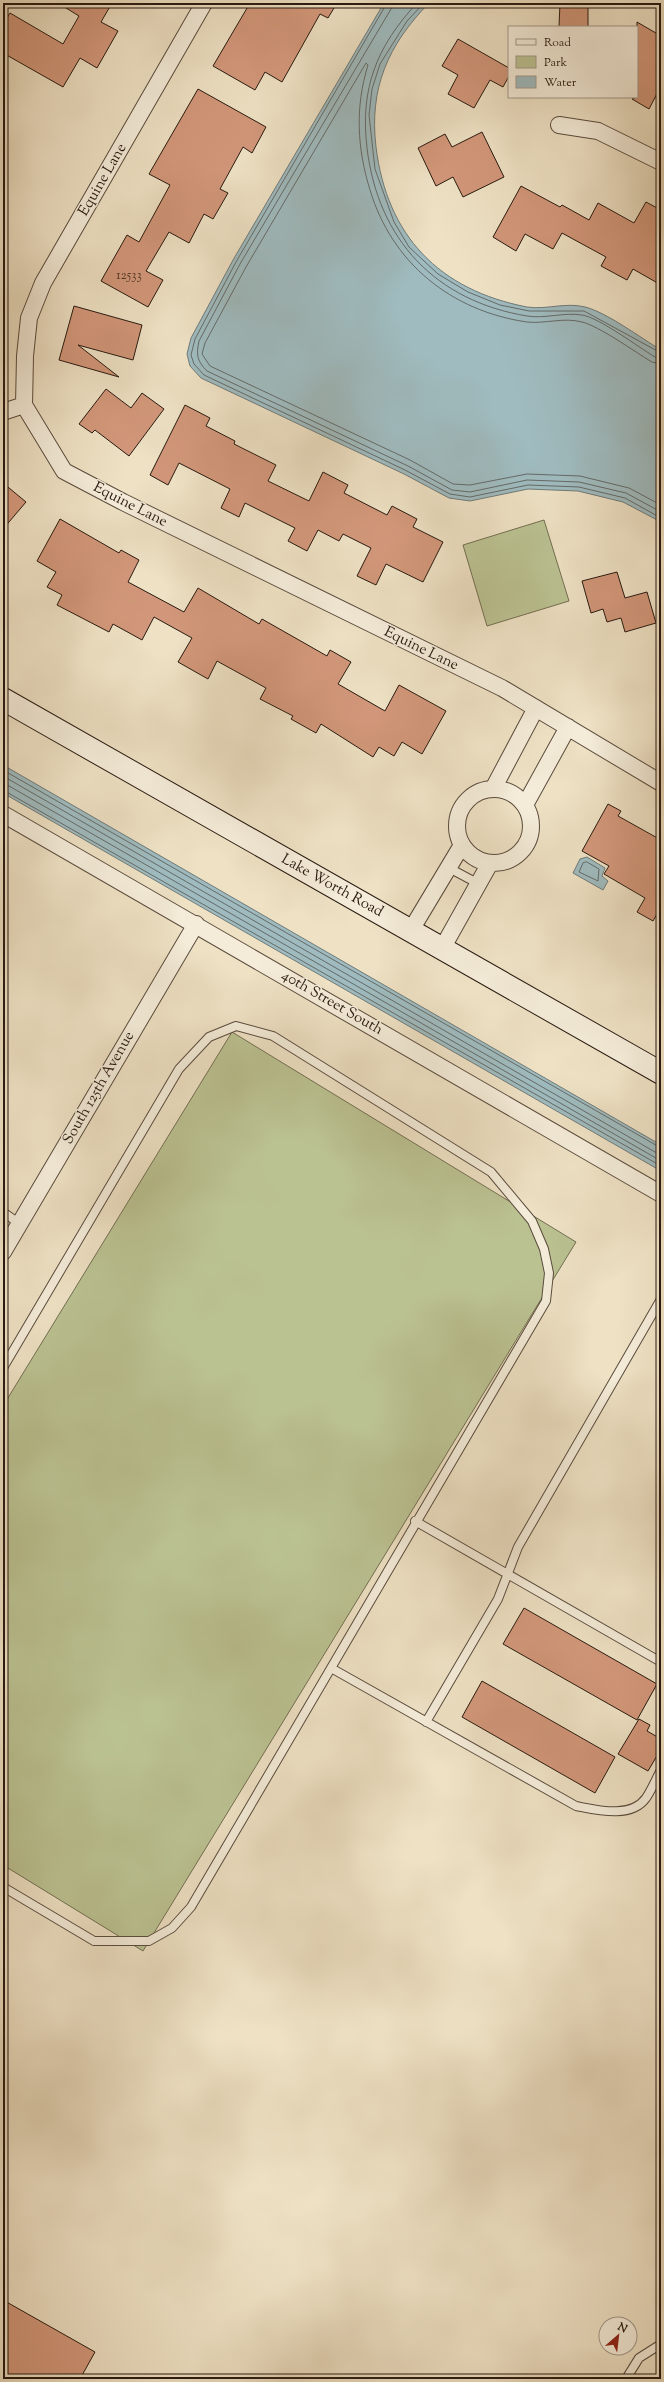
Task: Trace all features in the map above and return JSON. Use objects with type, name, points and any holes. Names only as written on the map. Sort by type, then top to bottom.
[{"type":"street","name":"Equine Lane","points":[[204,3],[43,283],[29,318],[25,356],[24,405],[64,471],[123,502],[502,688],[661,783]]},
{"type":"street","points":[[559,125],[598,131],[661,162]]},
{"type":"street","points":[[3,412],[24,405]]},
{"type":"street","name":"Lake Worth Road","points":[[3,699],[443,947],[661,1073]]},
{"type":"street","points":[[492,789],[536,708]]},
{"type":"street","points":[[525,806],[568,727]]},
{"type":"street","points":[[492,789],[511,794],[525,806],[530,816],[531,828],[528,840],[522,850],[513,858],[502,862],[490,863],[479,860],[469,854],[462,845],[457,833],[457,820],[461,808],[469,798],[480,791],[492,789]]},
{"type":"street","name":"40th Street South","points":[[3,814],[196,924],[661,1194]]},
{"type":"street","points":[[411,930],[462,845]]},
{"type":"street","points":[[443,947],[490,863]]},
{"type":"street","name":"South 125th Avenue","points":[[3,1252],[196,924]]},
{"type":"lane","points":[[449,868],[479,884]]},
{"type":"lane","points":[[3,1368],[178,1069],[209,1037],[236,1026],[273,1036],[491,1172],[532,1220],[544,1249],[549,1274],[546,1301],[415,1521],[331,1668],[191,1906],[172,1928],[149,1941],[94,1941],[3,1887]]},
{"type":"lane","points":[[3,1212],[20,1224]]},
{"type":"lane","points":[[426,1722],[498,1599],[518,1547],[661,1300]]},
{"type":"lane","points":[[415,1521],[661,1662]]},
{"type":"lane","points":[[331,1668],[576,1806],[609,1811],[631,1810],[645,1799],[661,1770]]},
{"type":"lane","points":[[626,2379],[639,2358],[661,2344]]},
{"type":"green space","points":[[544,520],[569,601],[487,626],[463,545]]},
{"type":"green space","points":[[232,1032],[576,1242],[143,1951],[3,1865],[3,1406]]},
{"type":"water","points":[[384,3],[429,3],[402,35],[392,51],[384,69],[376,106],[376,147],[382,179],[392,207],[405,232],[423,254],[443,272],[468,287],[496,299],[527,307],[541,308],[571,305],[585,307],[603,314],[661,350],[661,522],[623,502],[578,491],[528,489],[470,501],[449,498],[404,474],[201,378],[190,366],[187,354],[191,338],[233,260]]},
{"type":"water","points":[[3,765],[661,1145],[661,1171],[3,793]]},
{"type":"water","points":[[587,857],[605,868],[602,876],[608,881],[603,890],[573,873],[580,859]]},
{"type":"building","points":[[58,3],[112,3],[101,22],[118,31],[97,68],[80,58],[63,87],[3,53],[3,24],[10,13],[63,44],[79,16]]},
{"type":"building","points":[[250,3],[337,3],[328,18],[320,14],[282,82],[265,72],[255,90],[213,66]]},
{"type":"building","points":[[560,3],[588,3],[588,26],[559,26]]},
{"type":"building","points":[[637,22],[661,36],[661,86],[649,109],[632,99],[638,98]]},
{"type":"building","points":[[458,39],[508,67],[508,78],[503,87],[490,80],[474,108],[448,94],[458,75],[442,66]]},
{"type":"building","points":[[198,89],[266,127],[252,153],[243,147],[220,189],[228,193],[213,219],[204,214],[189,243],[169,232],[146,271],[163,280],[148,307],[101,281],[127,235],[139,242],[170,185],[149,174]]},
{"type":"building","points":[[482,132],[504,177],[463,197],[453,177],[436,186],[418,148],[445,134],[452,147]]},
{"type":"building","points":[[521,186],[560,207],[562,205],[589,220],[598,203],[634,223],[646,202],[661,210],[661,285],[633,269],[627,280],[601,266],[606,257],[562,233],[553,249],[525,234],[516,251],[493,237]]},
{"type":"building","points":[[74,306],[142,325],[133,360],[78,345],[119,377],[59,360]]},
{"type":"building","points":[[106,389],[131,408],[142,393],[164,409],[129,456],[95,430],[92,433],[79,424]]},
{"type":"building","points":[[185,405],[210,418],[206,426],[235,441],[234,444],[276,465],[268,481],[309,501],[323,472],[348,485],[344,493],[387,515],[392,506],[417,519],[413,527],[443,542],[423,582],[386,564],[376,585],[357,576],[371,548],[343,534],[339,541],[318,530],[307,551],[288,541],[295,528],[245,503],[239,517],[221,508],[230,489],[179,463],[168,485],[150,475]]},
{"type":"building","points":[[3,483],[26,502],[3,529]]},
{"type":"building","points":[[60,519],[119,553],[121,550],[139,560],[128,582],[184,612],[198,588],[259,624],[262,619],[327,656],[330,650],[351,662],[338,684],[385,711],[399,685],[446,711],[422,754],[402,742],[394,756],[379,747],[373,757],[321,724],[316,733],[291,719],[293,716],[260,699],[266,688],[217,661],[208,679],[178,662],[192,638],[154,617],[142,640],[113,624],[109,632],[57,605],[62,595],[47,587],[56,572],[37,561]]},
{"type":"building","points":[[617,572],[625,598],[647,592],[656,623],[625,632],[621,618],[607,622],[603,609],[591,613],[582,581]]},
{"type":"building","points":[[608,804],[621,811],[618,816],[661,840],[661,907],[653,921],[637,912],[645,898],[604,874],[609,866],[582,851]]},
{"type":"building","points":[[524,1608],[657,1684],[637,1720],[503,1644]]},
{"type":"building","points":[[482,1681],[615,1757],[595,1793],[462,1717]]},
{"type":"building","points":[[639,1719],[650,1725],[647,1731],[661,1739],[661,1749],[648,1771],[618,1754]]},
{"type":"building","points":[[3,2300],[95,2352],[80,2379],[12,2379],[3,2374]]}]
